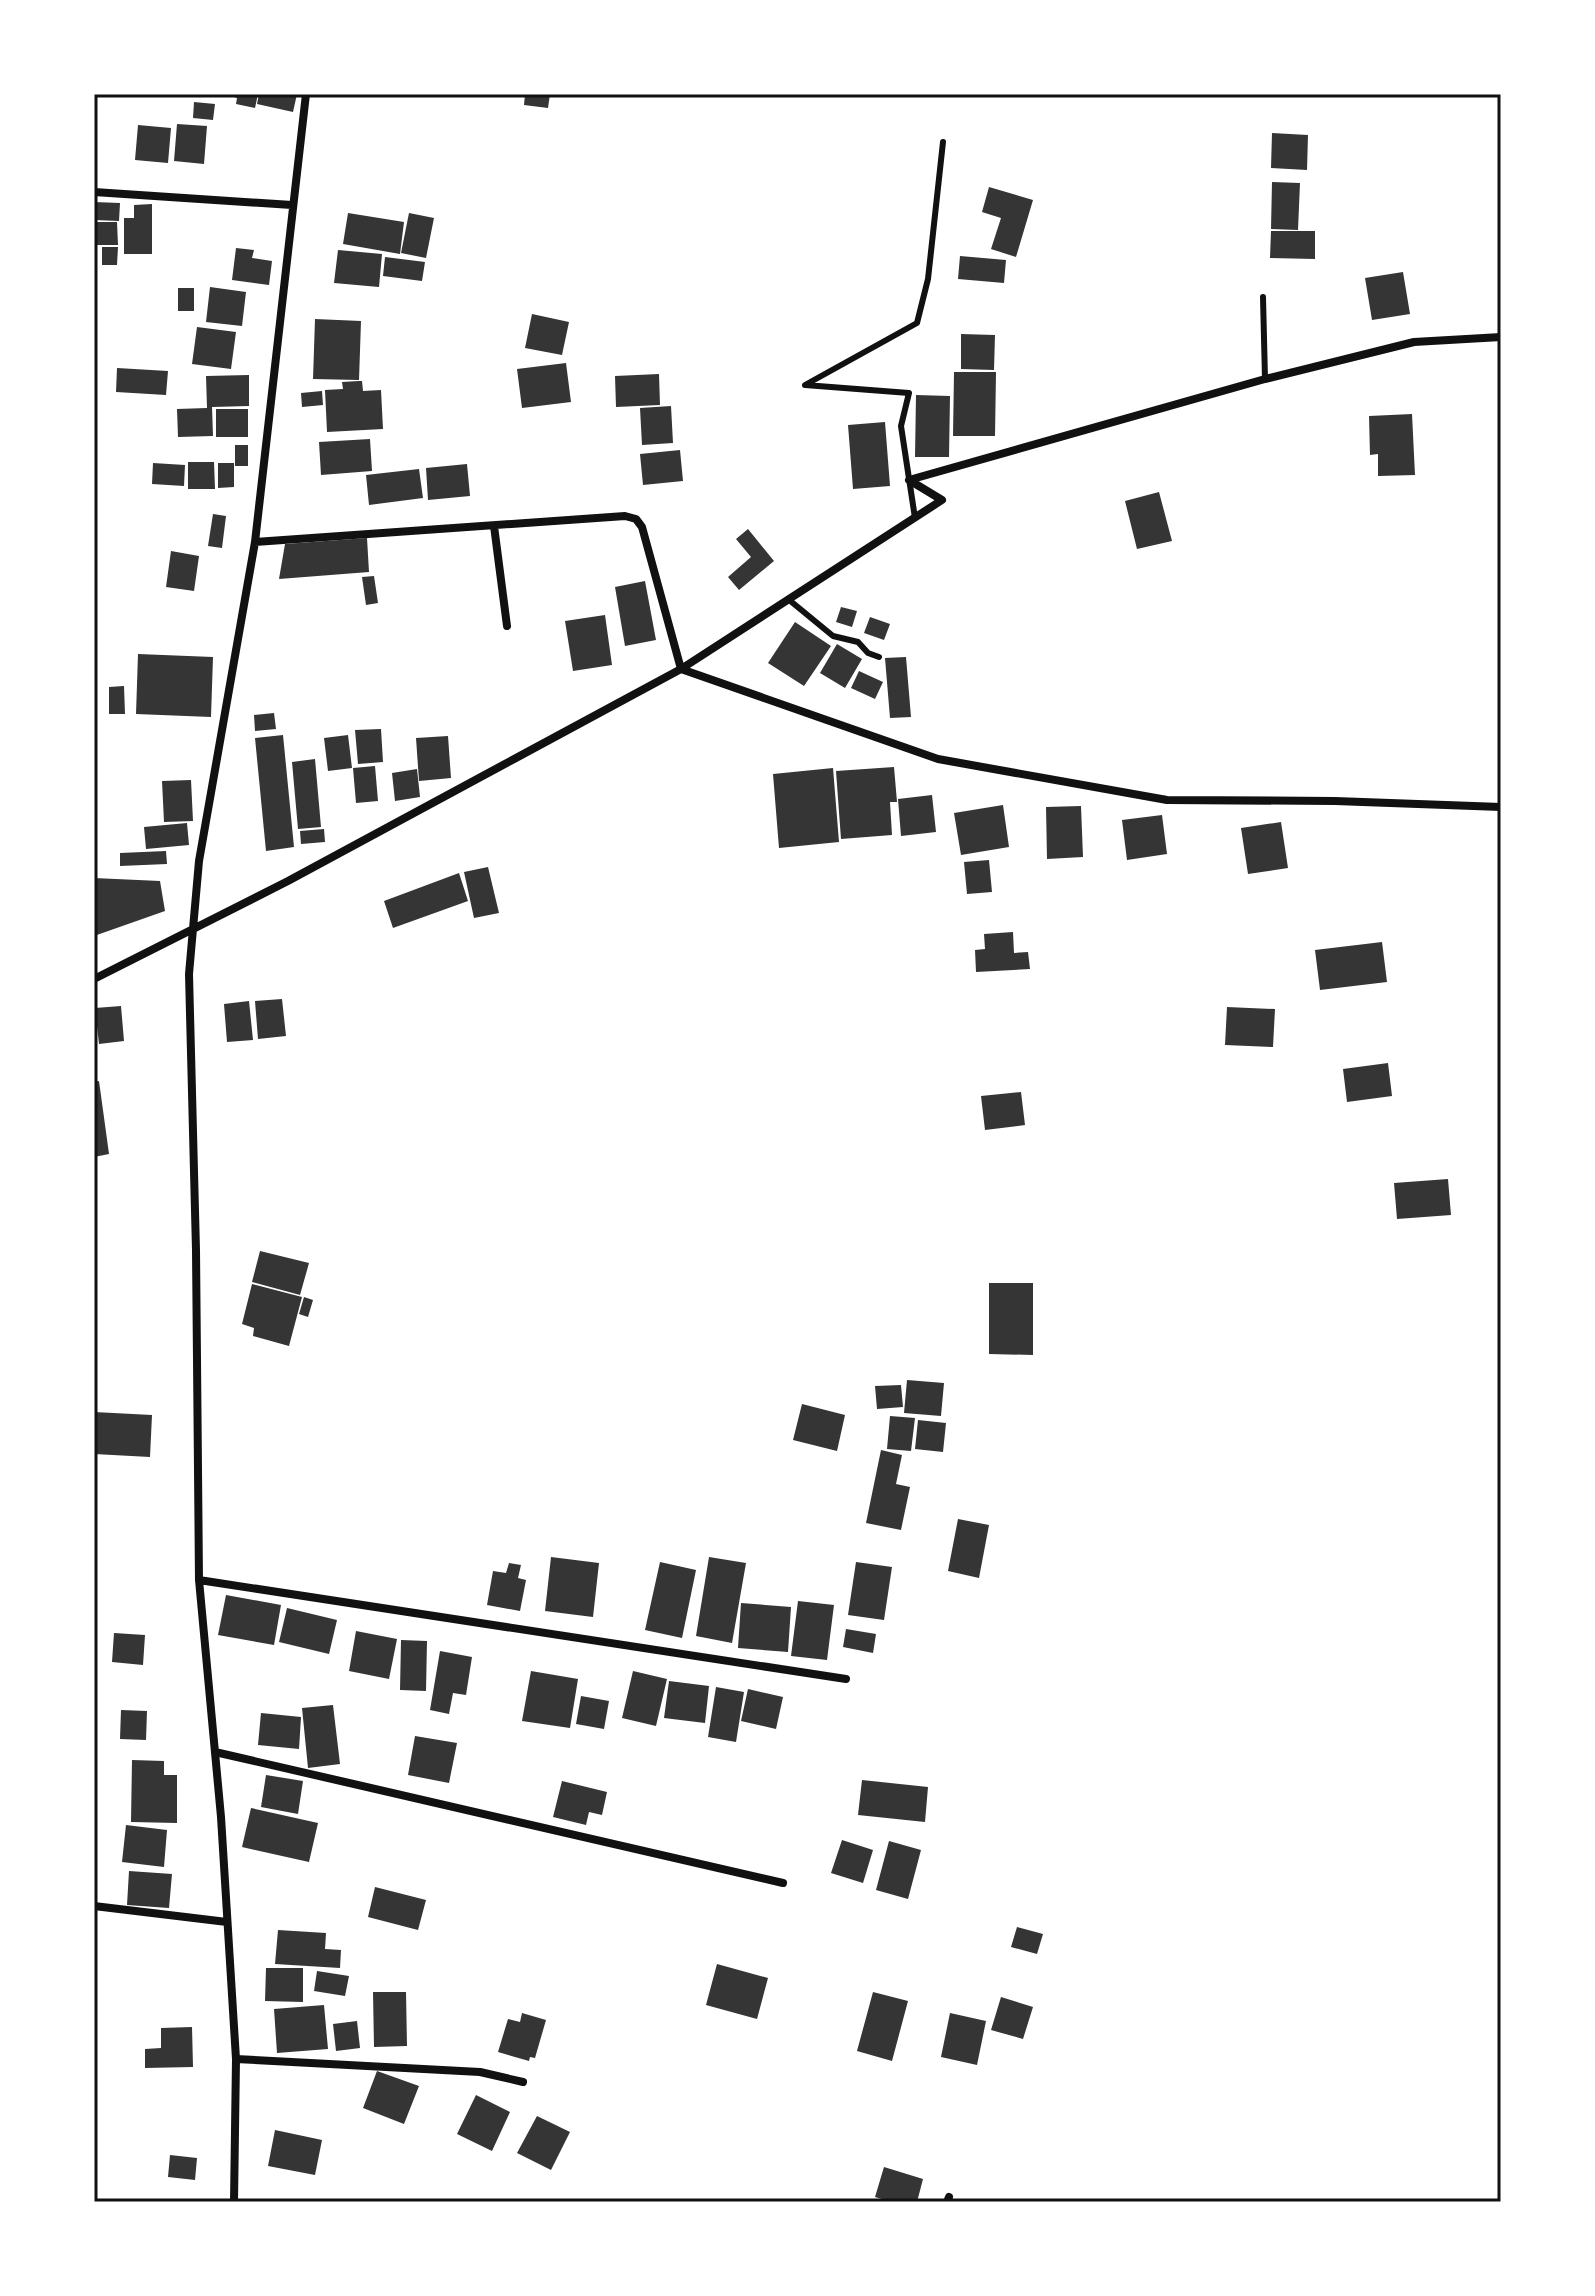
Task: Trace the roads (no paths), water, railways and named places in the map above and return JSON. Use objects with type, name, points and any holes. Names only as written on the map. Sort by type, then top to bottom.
[{"type":"street","points":[[234,2202],[236,2059],[215,1752],[199,1580],[196,1250],[189,974],[199,861],[255,542],[306,94]]},
{"type":"street","points":[[94,192],[292,205]]},
{"type":"street","points":[[94,979],[192,931],[681,669],[942,500],[909,480],[1265,379],[1414,342],[1501,337]]},
{"type":"street","points":[[255,542],[625,516],[636,519],[642,527],[681,669]]},
{"type":"street","points":[[494,526],[507,626]]},
{"type":"street","points":[[681,669],[938,759],[1167,800],[1335,801],[1501,807]]},
{"type":"street","points":[[199,1580],[846,1679]]},
{"type":"street","points":[[215,1752],[783,1883]]},
{"type":"street","points":[[94,1906],[227,1922]]},
{"type":"street","points":[[236,2059],[480,2072],[523,2082]]},
{"type":"lane","points":[[915,518],[901,426],[909,393],[805,385],[917,323],[928,279],[943,142]]},
{"type":"lane","points":[[1263,297],[1265,379]]},
{"type":"lane","points":[[788,599],[833,636],[858,642],[868,653],[879,657]]}]
